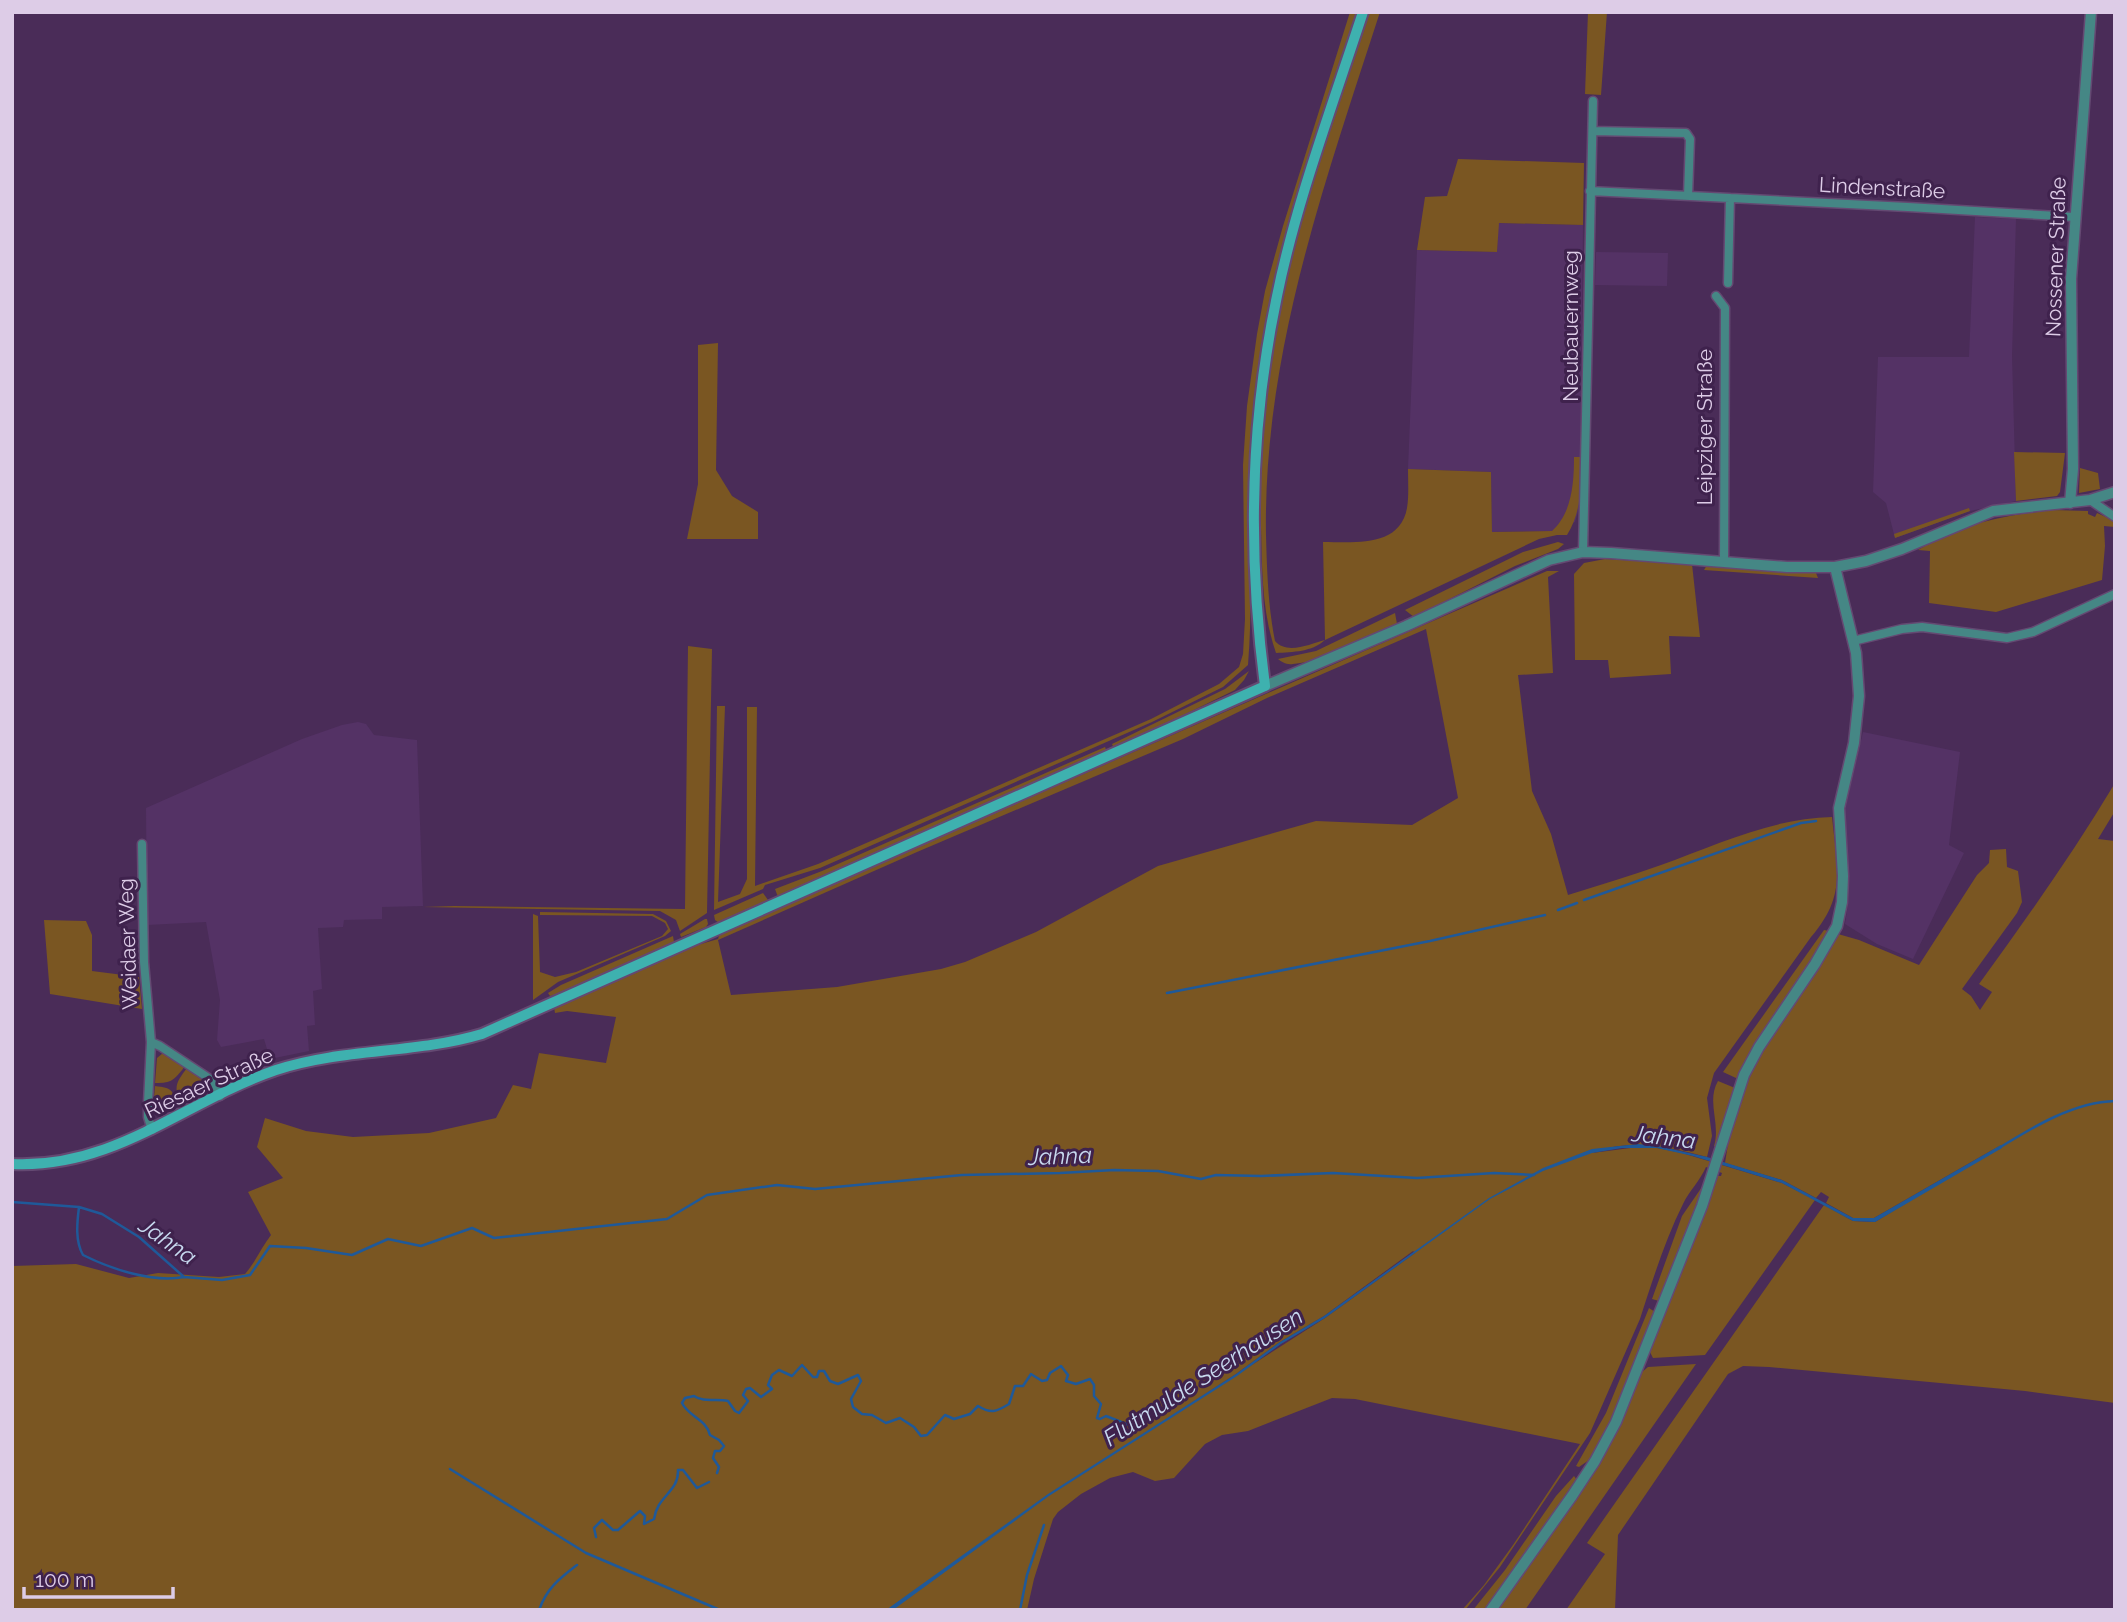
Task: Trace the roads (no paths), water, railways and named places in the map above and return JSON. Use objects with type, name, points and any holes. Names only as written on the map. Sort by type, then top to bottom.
[{"type":"main road","points":[[1265,686],[1258,618],[1255,463],[1259,405],[1269,335],[1277,292],[1309,179],[1363,12]]},
{"type":"main road","name":"Riesaer Straße","points":[[12,1164],[45,1164],[73,1160],[152,1130],[278,1070],[312,1061],[482,1034],[1265,686]]},
{"type":"street","name":"Nossener Straße","points":[[2070,503],[2073,469],[2071,279],[2091,12]]},
{"type":"street","name":"Neubauernweg","points":[[1583,552],[1593,101]]},
{"type":"street","points":[[1593,131],[1686,133],[1690,139],[1688,196]]},
{"type":"street","name":"Lindenstraße","points":[[1590,191],[2075,217]]},
{"type":"street","points":[[1728,283],[1730,198]]},
{"type":"street","name":"Leipziger Straße","points":[[1716,296],[1726,308],[1724,562]]},
{"type":"street","points":[[1265,686],[1406,626],[1549,560],[1583,552],[1787,567],[1835,567],[1902,550],[1993,511],[2090,500],[2115,492]]},
{"type":"street","points":[[2090,500],[2115,517]]},
{"type":"street","points":[[1491,1610],[1572,1496],[1616,1422],[1639,1370],[1712,1175],[1740,1084],[1749,1065],[1837,926],[1842,902],[1843,876],[1839,808],[1854,743],[1859,696],[1853,641],[1835,567]]},
{"type":"street","points":[[1853,641],[1922,627],[2007,638],[2032,632],[2115,594]]},
{"type":"street","name":"Weidaer Weg","points":[[142,844],[144,962],[151,1042],[148,1117],[152,1130]]},
{"type":"street","points":[[151,1042],[210,1079],[219,1096]]},
{"type":"water","points":[[1638,1144],[1707,1157],[1782,1180],[1853,1218],[1874,1218],[2001,1145],[2002,1148],[1875,1222],[1853,1221],[1782,1183],[1657,1148],[1622,1148],[1592,1153],[1543,1171],[1490,1199],[1325,1318],[1049,1496],[893,1610],[886,1610],[1048,1494],[1324,1316],[1489,1198],[1543,1168],[1592,1149]]},
{"type":"waterway","points":[[1584,900],[1801,823],[1816,821]]},
{"type":"waterway","points":[[1558,910],[1577,903]]},
{"type":"waterway","points":[[1167,993],[1430,941],[1545,915]]},
{"type":"waterway","name":"Jahna","points":[[1999,1148],[2069,1111],[2100,1102],[2115,1101]]},
{"type":"waterway","name":"Jahna","points":[[12,1202],[79,1207],[102,1214],[139,1237],[184,1277],[222,1280],[250,1275],[270,1246],[352,1255],[388,1239],[421,1246],[472,1228],[494,1238],[667,1219],[707,1195],[777,1185],[815,1189],[962,1175],[1114,1170],[1158,1171],[1201,1179],[1216,1175],[1333,1173],[1417,1178],[1494,1173],[1534,1175]]},
{"type":"waterway","points":[[79,1207],[77,1226],[83,1255],[132,1274],[159,1278],[184,1277]]},
{"type":"waterway","name":"Flutmulde Seerhausen","points":[[717,1473],[719,1467],[713,1458],[715,1451],[720,1451],[724,1446],[685,1408],[682,1403],[685,1398],[694,1396],[728,1401],[739,1413],[748,1401],[743,1395],[746,1389],[750,1388],[761,1397],[772,1389],[768,1385],[772,1375],[779,1370],[792,1376],[802,1365],[813,1377],[817,1377],[819,1371],[824,1371],[830,1381],[838,1384],[858,1375],[861,1381],[851,1399],[853,1407],[862,1414],[872,1415],[886,1423],[900,1418],[914,1427],[921,1436],[927,1435],[945,1415],[954,1419],[970,1414],[978,1406],[990,1411],[1000,1409],[1009,1404],[1015,1386],[1023,1386],[1031,1374],[1042,1381],[1047,1380],[1050,1373],[1061,1366],[1068,1375],[1066,1381],[1076,1384],[1090,1379],[1094,1385],[1094,1396],[1101,1404],[1097,1418],[1106,1416],[1129,1425]]},
{"type":"waterway","points":[[450,1469],[586,1553],[720,1610]]},
{"type":"waterway","points":[[596,1537],[594,1528],[602,1520],[613,1530],[618,1530],[640,1511],[645,1516],[644,1524],[654,1519],[659,1505],[675,1484],[678,1470],[683,1470],[697,1488],[709,1482]]},
{"type":"waterway","points":[[1020,1610],[1027,1575],[1044,1525]]},
{"type":"waterway","points":[[539,1610],[554,1584],[577,1565]]}]
